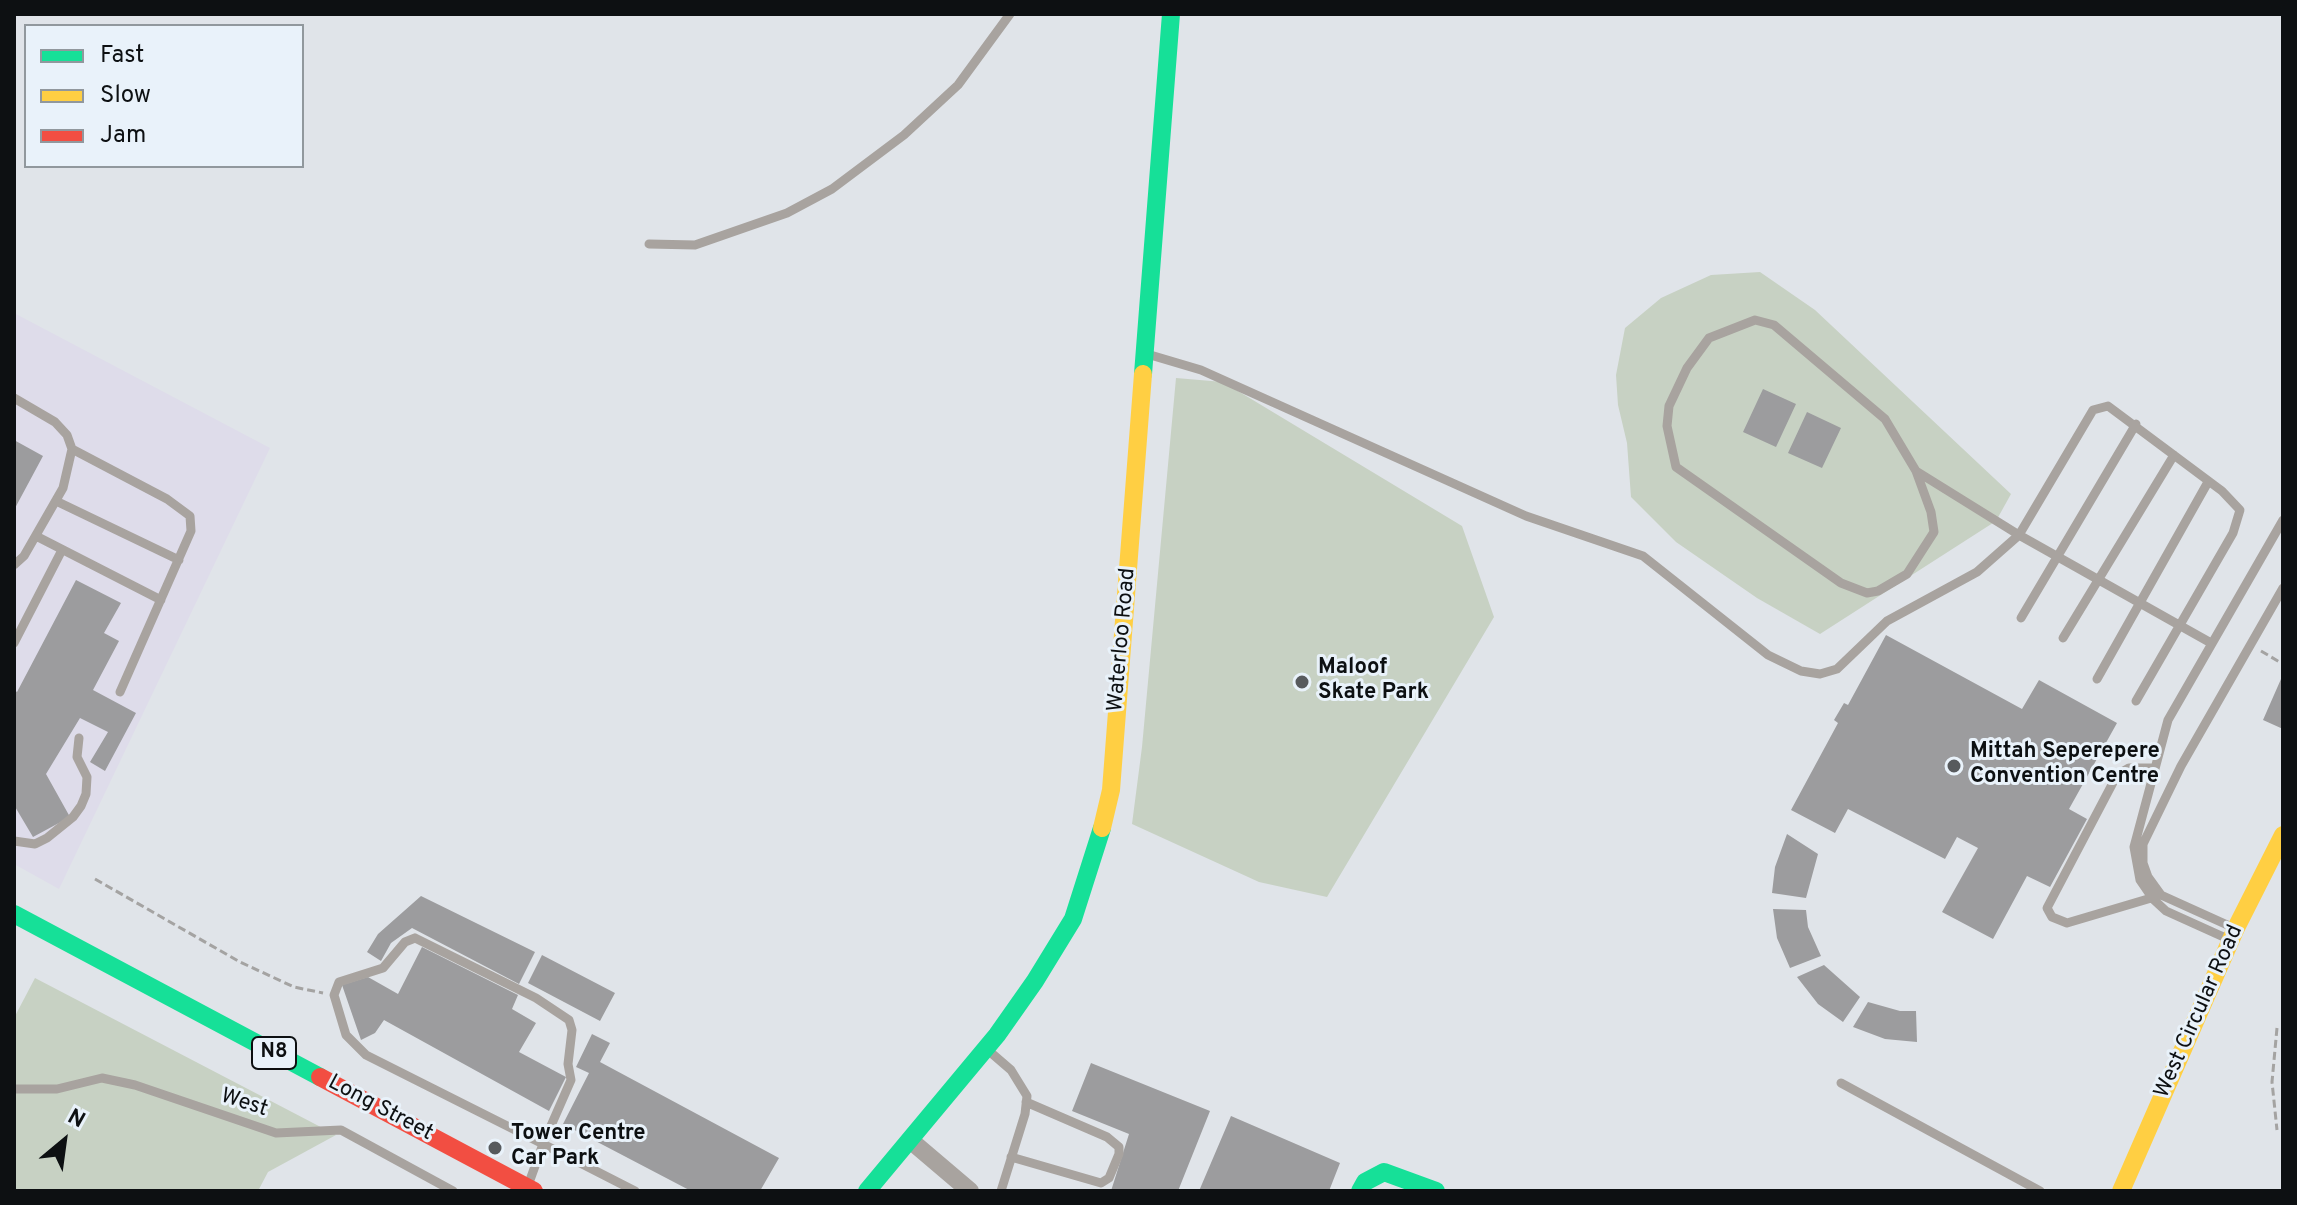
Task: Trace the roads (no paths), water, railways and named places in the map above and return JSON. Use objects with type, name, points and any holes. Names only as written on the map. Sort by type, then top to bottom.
[{"type":"main road","name":"Waterloo Road","points":[[867,1191],[986,1048],[1035,981],[1073,919],[1102,832],[1111,790],[1171,14]]},
{"type":"main road","name":"West Circular Road","points":[[2121,1191],[2234,934],[2283,835]]},
{"type":"main road","name":"Long Street","points":[[14,914],[529,1190]]},
{"type":"main road","name":"Long Street","points":[[333,1110],[471,1184]]},
{"type":"main road","points":[[1360,1191],[1365,1182],[1384,1172],[1436,1191]]},
{"type":"street","points":[[910,1140],[970,1191]]},
{"type":"lane","points":[[649,244],[695,245],[787,213],[832,189],[904,135],[958,85],[1010,14]]},
{"type":"lane","points":[[1916,471],[1931,512],[1934,532],[1907,574],[1878,591],[1867,593],[1841,583],[1676,467],[1667,426],[1669,406],[1687,368],[1709,338],[1738,325],[1763,321],[1791,339],[1885,419],[1916,471],[2019,535],[2211,643]]},
{"type":"lane","points":[[1147,354],[1201,370],[1526,516],[1643,556],[1768,655],[1801,671],[1820,674],[1837,669],[1880,626],[1977,572],[2019,535],[2093,410],[2108,406],[2136,424],[2234,501],[2240,510],[2239,518],[2136,701]]},
{"type":"lane","points":[[14,398],[55,422],[67,435],[72,449],[72,462],[56,501],[36,536],[14,565]]},
{"type":"lane","points":[[2021,618],[2136,424]]},
{"type":"lane","points":[[72,449],[167,499],[190,516],[191,531],[120,692]]},
{"type":"lane","points":[[2063,638],[2174,455]]},
{"type":"lane","points":[[2097,679],[2208,482]]},
{"type":"lane","points":[[56,501],[179,560]]},
{"type":"lane","points":[[2157,897],[2140,880],[2134,847],[2168,720],[2283,520]]},
{"type":"lane","points":[[36,536],[161,600]]},
{"type":"lane","points":[[14,643],[62,550]]},
{"type":"lane","points":[[2234,934],[2166,911],[2143,863],[2143,844],[2164,798],[2283,588]]},
{"type":"lane","points":[[14,841],[35,844],[47,838],[73,817],[81,806],[86,794],[87,777],[77,757],[79,738]]},
{"type":"lane","points":[[2154,768],[2129,768],[2117,775],[2047,908],[2052,917],[2067,923],[2157,897]]},
{"type":"lane","points":[[529,1190],[543,1144],[571,1080],[567,1051],[571,1025],[562,1014],[415,938],[405,942],[383,968],[342,979],[334,995],[346,1035],[366,1055],[543,1144],[635,1191]]},
{"type":"lane","points":[[986,1048],[1011,1070],[1027,1096],[1001,1191]]},
{"type":"lane","name":"West","points":[[14,1089],[57,1089],[102,1078],[135,1085],[276,1133],[341,1130],[453,1191]]},
{"type":"lane","points":[[1841,1083],[2040,1191]]},
{"type":"lane","points":[[1011,1157],[1101,1183],[1109,1178],[1119,1154],[1119,1147],[1107,1137],[1026,1102]]},
{"type":"place","name":"Maloof Skate Park","points":[[1302,682]]},
{"type":"place","name":"Mittah Seperepere Convention Centre","points":[[1954,766]]},
{"type":"place","name":"Tower Centre Car Park","points":[[495,1148]]}]
